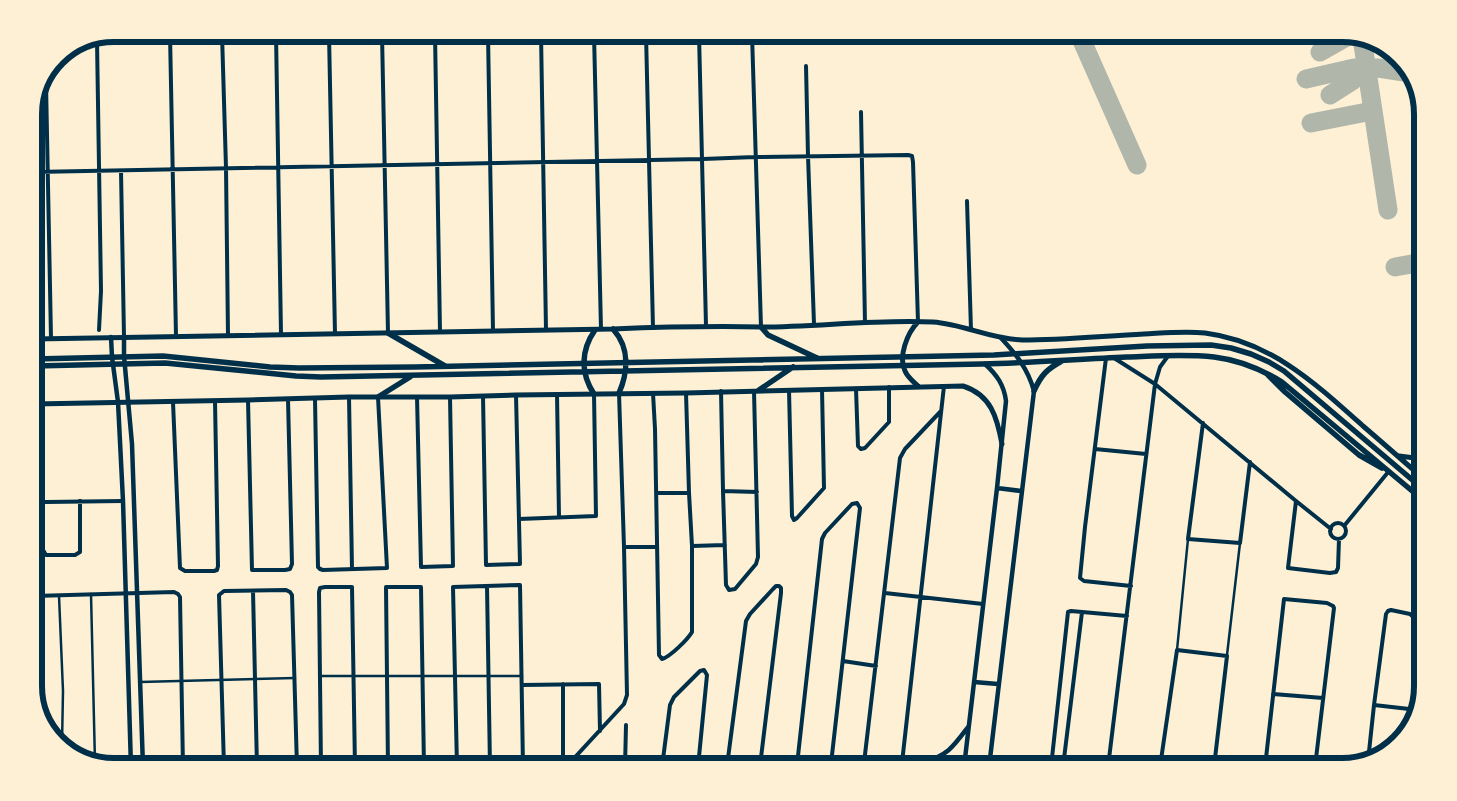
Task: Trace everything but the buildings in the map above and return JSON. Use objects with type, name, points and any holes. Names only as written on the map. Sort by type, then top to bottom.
[{"type":"main road","points":[[918,322],[913,327],[907,340],[903,365],[909,377],[919,387]]},
{"type":"main road","points":[[43,338],[706,326],[761,327],[918,322],[945,324],[1001,338],[1029,340],[1190,332],[1217,335],[1242,341],[1267,351],[1289,365],[1334,400],[1414,470]]},
{"type":"main road","points":[[761,327],[764,332],[819,359]]},
{"type":"main road","points":[[594,394],[587,382],[584,363],[586,345],[598,329]]},
{"type":"main road","points":[[613,329],[623,342],[626,362],[626,371],[619,393]]},
{"type":"main road","points":[[388,333],[445,366]]},
{"type":"main road","points":[[43,359],[163,356],[270,367],[299,368],[819,359],[1015,354],[1147,346],[1210,345],[1231,348],[1251,354],[1284,371],[1414,481]]},
{"type":"main road","points":[[43,366],[165,363],[296,376],[412,376],[985,364],[1188,355],[1223,358],[1240,362],[1265,372],[1285,392],[1358,455],[1389,471],[1414,492]]},
{"type":"main road","points":[[1034,391],[1041,376],[1063,360]]},
{"type":"main road","points":[[757,391],[794,367]]},
{"type":"main road","points":[[378,397],[412,376]]},
{"type":"main road","points":[[43,404],[962,386],[973,390],[989,405],[996,418],[1002,444]]},
{"type":"main road","points":[[1397,456],[1414,458]]},
{"type":"street","points":[[170,42],[176,336]]},
{"type":"street","points":[[222,42],[228,336]]},
{"type":"street","points":[[276,42],[281,334]]},
{"type":"street","points":[[329,42],[335,334]]},
{"type":"street","points":[[382,42],[388,333]]},
{"type":"street","points":[[435,42],[440,332]]},
{"type":"street","points":[[488,42],[493,331]]},
{"type":"street","points":[[541,42],[546,330]]},
{"type":"street","points":[[594,42],[598,329]]},
{"type":"street","points":[[646,42],[653,328]]},
{"type":"street","points":[[699,42],[706,326]]},
{"type":"street","points":[[752,42],[761,327]]},
{"type":"street","points":[[97,45],[100,330]]},
{"type":"street","points":[[806,66],[814,324]]},
{"type":"street","points":[[46,92],[52,338]]},
{"type":"street","points":[[861,112],[865,323]]},
{"type":"street","points":[[43,171],[905,154],[912,156],[913,162],[918,322]]},
{"type":"street","points":[[121,171],[124,356],[132,453],[143,758]]},
{"type":"street","points":[[967,201],[971,330]]},
{"type":"street","points":[[111,337],[118,402],[123,501],[131,758]]},
{"type":"street","points":[[991,758],[998,684],[1034,391],[1022,362],[1001,338]]},
{"type":"street","points":[[1109,758],[1155,384],[1160,367],[1168,356]]},
{"type":"street","points":[[1106,358],[1080,576],[1081,580],[1084,581],[1131,586]]},
{"type":"street","points":[[1114,358],[1155,384],[1204,423],[1331,529],[1332,536],[1339,539]]},
{"type":"street","points":[[965,758],[998,488],[1006,401],[1005,391],[998,378],[985,364]]},
{"type":"street","points":[[902,758],[944,386]]},
{"type":"street","points":[[856,389],[858,446],[861,449],[865,448],[888,422],[889,387]]},
{"type":"street","points":[[789,390],[792,516],[794,520],[798,518],[823,489],[822,389]]},
{"type":"street","points":[[721,391],[726,585],[729,590],[735,589],[758,561],[757,391]]},
{"type":"street","points":[[653,393],[659,655],[662,659],[667,658],[691,633],[692,546],[686,392]]},
{"type":"street","points":[[574,758],[624,704],[627,695],[619,393]]},
{"type":"street","points":[[483,396],[486,565],[520,564],[516,394]]},
{"type":"street","points":[[557,394],[559,517]]},
{"type":"street","points":[[519,519],[596,516],[594,394]]},
{"type":"street","points":[[349,397],[352,569]]},
{"type":"street","points":[[315,399],[318,567],[320,569],[387,568],[378,397]]},
{"type":"street","points":[[417,397],[421,566],[453,566],[450,397]]},
{"type":"street","points":[[248,400],[252,570],[285,570],[290,569],[292,564],[288,399]]},
{"type":"street","points":[[174,402],[180,566],[185,571],[217,570],[218,566],[214,401]]},
{"type":"street","points":[[865,758],[899,463],[905,449],[942,410]]},
{"type":"street","points":[[1161,758],[1204,423]]},
{"type":"street","points":[[1095,449],[1146,454]]},
{"type":"street","points":[[1215,758],[1250,462]]},
{"type":"street","points":[[1344,526],[1389,471]]},
{"type":"street","points":[[998,488],[1021,491]]},
{"type":"street","points":[[723,491],[757,492]]},
{"type":"street","points":[[656,493],[689,493]]},
{"type":"street","points":[[43,550],[46,554],[75,555],[80,552],[80,501]]},
{"type":"street","points":[[43,504],[46,502],[123,501]]},
{"type":"street","points":[[1296,501],[1288,568],[1336,572],[1338,568],[1339,539]]},
{"type":"street","points":[[798,758],[823,537],[852,504],[857,502],[860,508],[832,758]]},
{"type":"street","points":[[1331,529],[1337,523],[1344,526],[1346,534],[1339,539]]},
{"type":"street","points":[[1188,538],[1240,543]]},
{"type":"street","points":[[692,546],[725,545]]},
{"type":"street","points":[[624,547],[657,547]]},
{"type":"street","points":[[457,758],[453,587],[520,585],[523,758]]},
{"type":"street","points":[[487,586],[490,758]]},
{"type":"street","points":[[728,758],[746,619],[773,589],[779,586],[781,592],[761,758]]},
{"type":"street","points":[[322,758],[319,592],[320,588],[325,587],[352,587],[355,758]]},
{"type":"street","points":[[388,758],[386,587],[421,587],[424,758]]},
{"type":"street","points":[[224,758],[220,593],[224,591],[286,590],[292,595],[297,758]]},
{"type":"street","points":[[253,591],[257,758]]},
{"type":"street","points":[[43,596],[174,592],[178,594],[180,597],[183,758]]},
{"type":"street","points":[[885,593],[983,604]]},
{"type":"street","points":[[91,594],[95,756]]},
{"type":"street","points":[[59,595],[62,736]]},
{"type":"street","points":[[1266,758],[1284,598],[1327,603],[1333,606],[1334,611],[1316,758]]},
{"type":"street","points":[[1369,753],[1386,614],[1391,610],[1410,614],[1414,618]]},
{"type":"street","points":[[1052,758],[1069,611],[1128,616]]},
{"type":"street","points":[[1064,758],[1082,612]]},
{"type":"street","points":[[1176,650],[1227,656]]},
{"type":"street","points":[[843,661],[876,666]]},
{"type":"street","points":[[663,758],[670,705],[674,697],[700,671],[704,670],[707,674],[699,758]]},
{"type":"street","points":[[320,676],[522,676]]},
{"type":"street","points":[[140,682],[295,678]]},
{"type":"street","points":[[974,682],[998,684]]},
{"type":"street","points":[[522,684],[596,683],[600,685],[600,731]]},
{"type":"street","points":[[563,684],[565,758]]},
{"type":"street","points":[[1274,694],[1323,698]]},
{"type":"street","points":[[1374,705],[1411,709]]},
{"type":"street","points":[[625,758],[626,725]]},
{"type":"street","points":[[939,758],[947,752],[969,726]]},
{"type":"taxiway","points":[[1083,42],[1137,165]]},
{"type":"taxiway","points":[[1320,52],[1338,42]]},
{"type":"taxiway","points":[[1363,45],[1388,210]]},
{"type":"taxiway","points":[[1330,95],[1352,81],[1366,67]]},
{"type":"taxiway","points":[[1306,79],[1354,68]]},
{"type":"taxiway","points":[[1367,68],[1400,71]]},
{"type":"taxiway","points":[[1311,123],[1362,113]]},
{"type":"taxiway","points":[[1395,267],[1414,264]]}]
